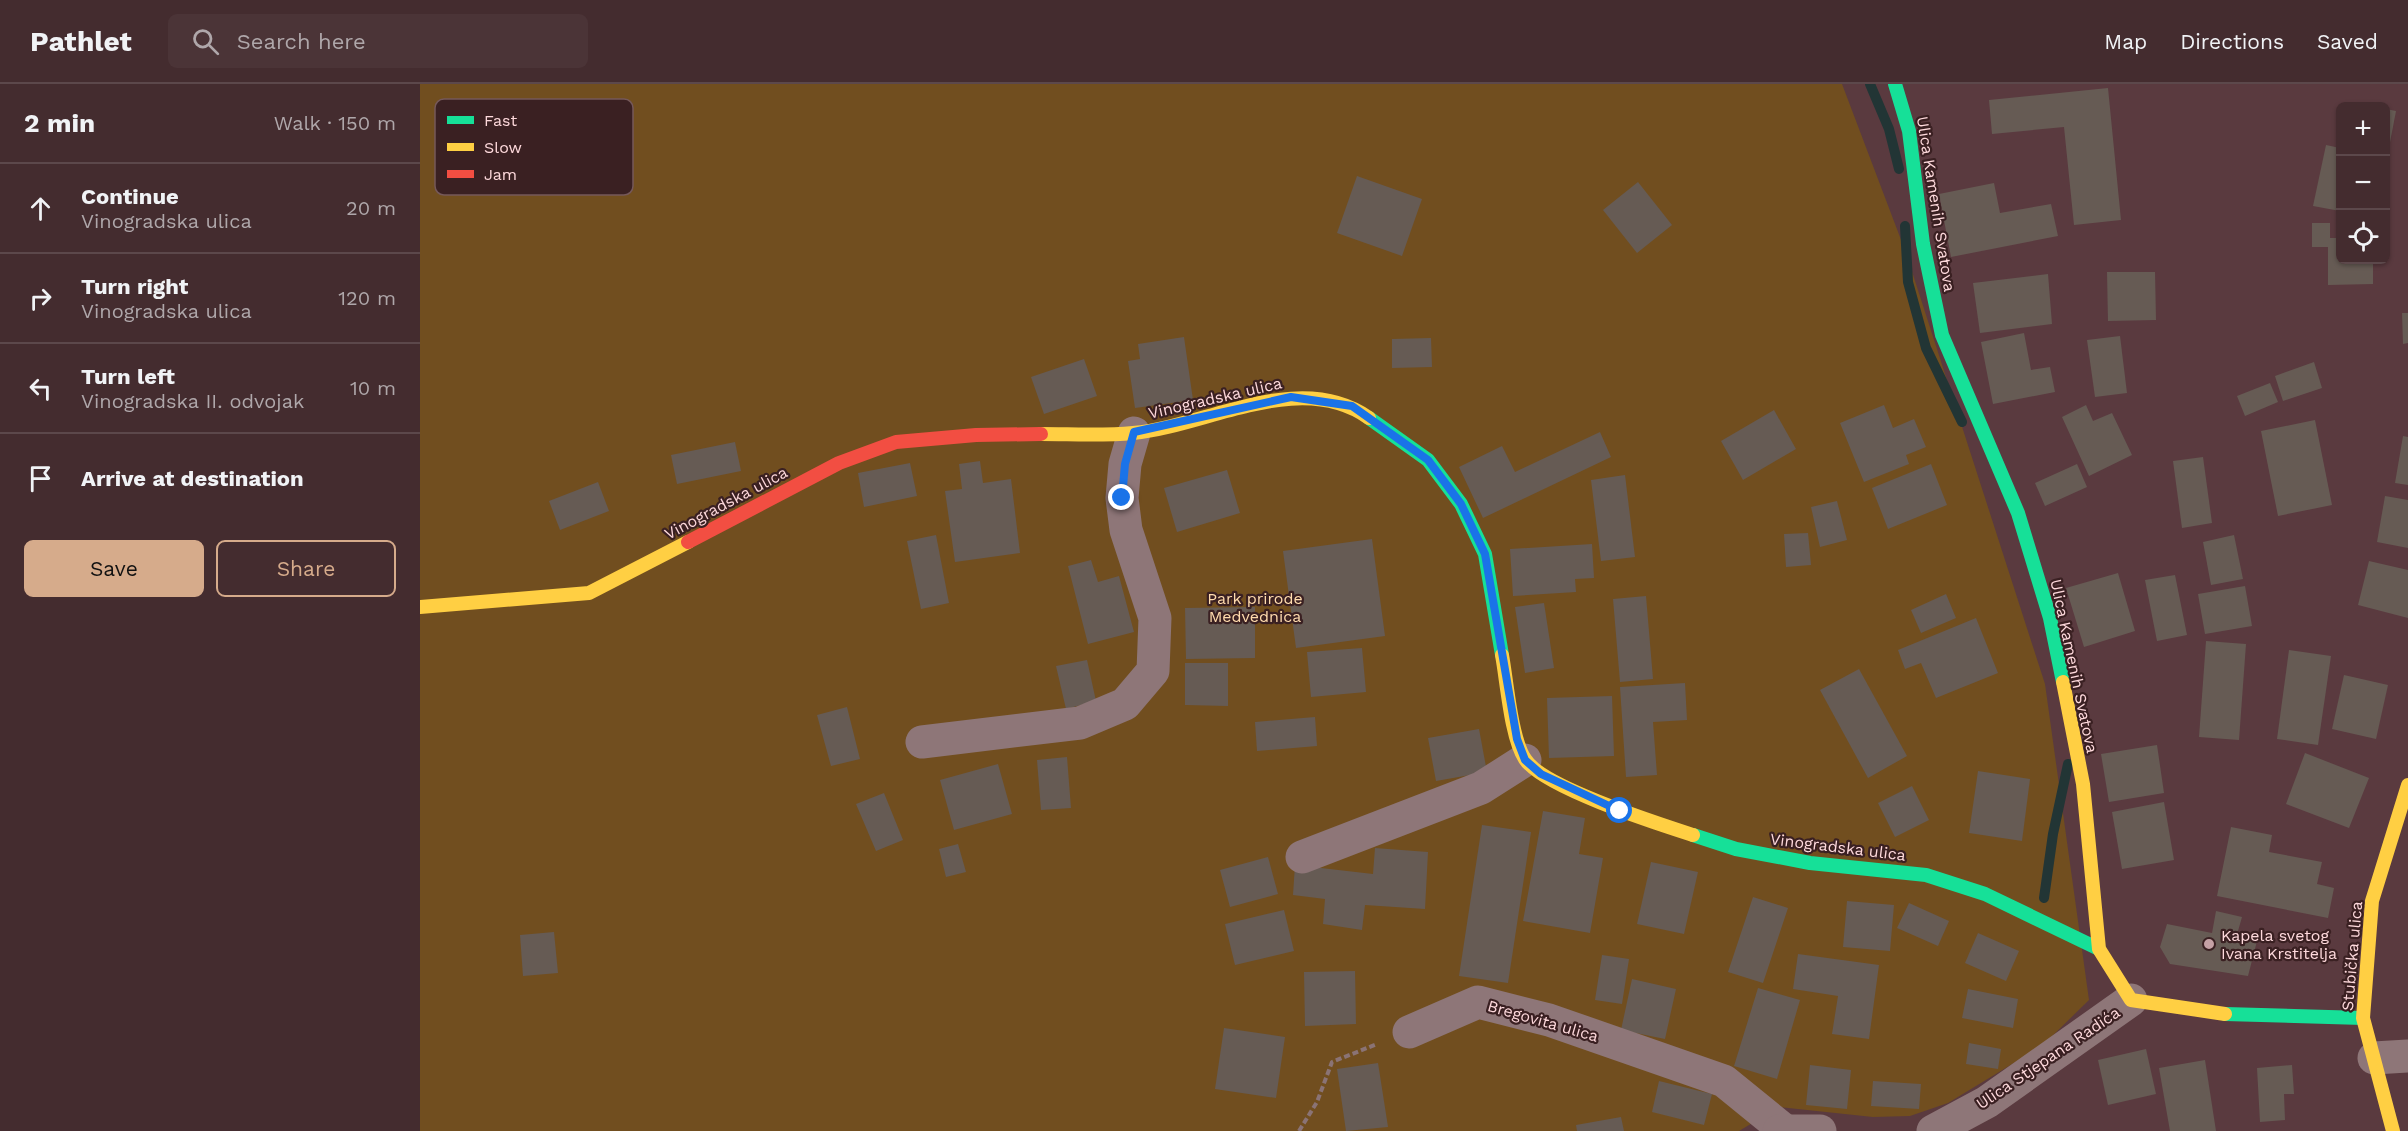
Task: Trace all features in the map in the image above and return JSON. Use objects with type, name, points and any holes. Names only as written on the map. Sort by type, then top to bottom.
[{"type":"street","name":"Ulica Kamenih Svatova","points":[[1895,84],[1909,131],[1923,244],[1942,335],[2018,513],[2050,618],[2083,784],[2099,949],[2132,1000]]},
{"type":"street","name":"Vinogradska ulica","points":[[420,607],[589,592],[839,463],[896,442],[976,435],[1134,432],[1291,397],[1352,406],[1428,460],[1461,504],[1485,554],[1517,739],[1525,760],[1541,774],[1620,811],[1725,845],[1810,863],[1926,875],[1985,894],[2099,949]]},
{"type":"street","points":[[922,742],[1080,723],[1125,704],[1153,670],[1155,618],[1126,530],[1122,498],[1125,464],[1134,432]]},
{"type":"street","points":[[1302,857],[1480,788],[1525,760]]},
{"type":"street","name":"Stubička ulica","points":[[2393,1131],[2363,1018],[2372,901],[2408,785]]},
{"type":"street","points":[[2132,1000],[2219,1014],[2363,1018]]},
{"type":"street","name":"Ulica Stjepana Radića","points":[[1933,1131],[1987,1102],[2132,1000]]},
{"type":"street","name":"Bregovita ulica","points":[[1409,1032],[1478,1002],[1549,1020],[1724,1081],[1781,1130]]},
{"type":"street","points":[[2374,1058],[2408,1056]]},
{"type":"street","points":[[1781,1130],[1820,1131]]},
{"type":"path","points":[[1299,1131],[1317,1102],[1332,1062],[1409,1032]]},
{"type":"green space","name":"Park prirode Medvednica","points":[[420,84],[1842,84],[1906,253],[2045,684],[2089,1000],[2042,1046],[1948,1103],[1910,1116],[1873,1117],[1779,1107],[1739,1131],[420,1131]]},
{"type":"building","points":[[2108,88],[2121,220],[2074,225],[2064,127],[1992,134],[1989,100]]},
{"type":"building","points":[[2390,110],[2396,111],[2390,142]]},
{"type":"building","points":[[2326,145],[2336,147],[2336,210],[2313,206]]},
{"type":"building","points":[[1357,176],[1422,199],[1402,256],[1337,233]]},
{"type":"building","points":[[1638,182],[1672,225],[1637,253],[1603,210]]},
{"type":"building","points":[[1994,183],[2000,213],[2051,204],[2058,236],[1951,257],[1939,194]]},
{"type":"building","points":[[2312,223],[2330,223],[2330,238],[2336,238],[2336,264],[2373,264],[2373,284],[2328,285],[2328,247],[2312,247]]},
{"type":"building","points":[[2107,272],[2155,272],[2156,320],[2108,321]]},
{"type":"building","points":[[2048,274],[2052,324],[1980,333],[1973,283]]},
{"type":"building","points":[[2402,313],[2408,313],[2408,343],[2403,344]]},
{"type":"building","points":[[2024,333],[2031,370],[2050,367],[2055,392],[1993,404],[1981,342]]},
{"type":"building","points":[[2120,336],[2127,393],[2095,397],[2087,340]]},
{"type":"building","points":[[1184,337],[1193,400],[1135,408],[1128,361],[1140,359],[1138,344]]},
{"type":"building","points":[[1431,338],[1432,367],[1392,368],[1392,339]]},
{"type":"building","points":[[1084,359],[1097,396],[1044,414],[1031,377]]},
{"type":"building","points":[[2314,362],[2322,388],[2283,401],[2275,376]]},
{"type":"building","points":[[2270,383],[2278,402],[2245,416],[2237,396]]},
{"type":"building","points":[[1884,405],[1893,428],[1914,419],[1926,447],[1906,455],[1909,464],[1864,482],[1840,423]]},
{"type":"building","points":[[2086,405],[2093,421],[2112,413],[2132,455],[2089,476],[2062,417]]},
{"type":"building","points":[[1774,410],[1796,449],[1743,480],[1721,441]]},
{"type":"building","points":[[2315,420],[2332,505],[2278,516],[2261,431]]},
{"type":"building","points":[[1600,432],[1611,457],[1483,518],[1459,467],[1502,446],[1515,472]]},
{"type":"building","points":[[2403,436],[2408,437],[2408,485],[2395,483]]},
{"type":"building","points":[[735,442],[741,471],[677,484],[671,455]]},
{"type":"building","points":[[2203,457],[2212,523],[2182,528],[2173,461]]},
{"type":"building","points":[[980,461],[983,483],[1011,479],[1020,553],[955,562],[945,491],[962,489],[959,464]]},
{"type":"building","points":[[910,463],[917,496],[864,507],[858,473]]},
{"type":"building","points":[[1931,464],[1947,505],[1888,529],[1872,488]]},
{"type":"building","points":[[2077,464],[2087,487],[2045,506],[2035,483]]},
{"type":"building","points":[[1227,470],[1240,513],[1177,532],[1164,488]]},
{"type":"building","points":[[1625,475],[1635,557],[1601,561],[1591,480]]},
{"type":"building","points":[[598,482],[609,511],[560,530],[549,501]]},
{"type":"building","points":[[2385,496],[2408,500],[2408,548],[2377,542]]},
{"type":"building","points":[[1837,501],[1847,540],[1820,547],[1811,507]]},
{"type":"building","points":[[1808,533],[1811,565],[1786,567],[1784,534]]},
{"type":"building","points":[[936,535],[949,603],[921,609],[907,541]]},
{"type":"building","points":[[2234,535],[2243,579],[2211,585],[2203,542]]},
{"type":"building","points":[[1372,539],[1385,636],[1296,648],[1283,551]]},
{"type":"building","points":[[1592,544],[1594,578],[1575,579],[1576,592],[1513,596],[1510,549]]},
{"type":"building","points":[[1091,560],[1098,582],[1119,576],[1134,632],[1088,644],[1068,566]]},
{"type":"building","points":[[2369,561],[2408,570],[2408,618],[2358,605]]},
{"type":"building","points":[[2118,573],[2135,631],[2084,647],[2066,588]]},
{"type":"building","points":[[2175,575],[2187,635],[2157,641],[2145,580]]},
{"type":"building","points":[[2245,586],[2252,626],[2205,634],[2198,594]]},
{"type":"building","points":[[1946,594],[1956,618],[1921,633],[1911,610]]},
{"type":"building","points":[[1646,596],[1653,679],[1620,682],[1613,599]]},
{"type":"building","points":[[1544,603],[1554,668],[1525,673],[1515,607]]},
{"type":"building","points":[[1255,607],[1255,658],[1186,659],[1185,608]]},
{"type":"building","points":[[1976,618],[1998,673],[1936,698],[1921,663],[1905,669],[1898,650]]},
{"type":"building","points":[[2206,641],[2246,644],[2239,740],[2199,737]]},
{"type":"building","points":[[1362,648],[1366,692],[1311,697],[1307,652]]},
{"type":"building","points":[[2289,650],[2331,656],[2318,745],[2277,739]]},
{"type":"building","points":[[1087,660],[1096,701],[1066,709],[1056,666]]},
{"type":"building","points":[[1185,663],[1228,663],[1228,706],[1185,705]]},
{"type":"building","points":[[1859,669],[1907,756],[1868,778],[1820,690]]},
{"type":"building","points":[[2344,675],[2388,685],[2376,739],[2332,729]]},
{"type":"building","points":[[1685,683],[1687,720],[1653,722],[1657,775],[1626,777],[1620,687]]},
{"type":"building","points":[[1612,696],[1614,756],[1549,758],[1547,698]]},
{"type":"building","points":[[847,707],[860,759],[831,766],[817,715]]},
{"type":"building","points":[[1315,717],[1317,746],[1257,751],[1255,722]]},
{"type":"building","points":[[1479,729],[1487,772],[1436,781],[1428,738]]},
{"type":"building","points":[[2157,745],[2164,793],[2109,802],[2101,754]]},
{"type":"building","points":[[2305,753],[2369,778],[2349,828],[2286,804]]},
{"type":"building","points":[[1067,757],[1071,808],[1041,810],[1037,760]]},
{"type":"building","points":[[998,764],[1012,814],[954,830],[940,780]]},
{"type":"building","points":[[1978,771],[2030,779],[2022,841],[1969,833]]},
{"type":"building","points":[[1912,786],[1929,820],[1895,837],[1878,803]]},
{"type":"building","points":[[884,793],[903,840],[876,851],[856,804]]},
{"type":"building","points":[[2164,802],[2174,860],[2122,869],[2112,812]]},
{"type":"building","points":[[1543,811],[1585,818],[1579,854],[1603,858],[1590,933],[1523,921]]},
{"type":"building","points":[[1482,825],[1531,832],[1508,983],[1459,976]]},
{"type":"building","points":[[2231,827],[2272,835],[2269,852],[2322,862],[2317,884],[2334,888],[2328,918],[2217,896]]},
{"type":"building","points":[[958,844],[966,872],[946,877],[939,849]]},
{"type":"building","points":[[1375,848],[1428,852],[1425,909],[1365,905],[1362,930],[1323,924],[1325,899],[1293,895],[1295,865],[1373,874]]},
{"type":"building","points":[[1268,857],[1278,894],[1230,907],[1220,870]]},
{"type":"building","points":[[1651,862],[1698,872],[1684,934],[1637,924]]},
{"type":"building","points":[[1753,897],[1788,908],[1763,983],[1728,972]]},
{"type":"building","points":[[1847,901],[1894,905],[1890,951],[1843,947]]},
{"type":"building","points":[[1909,903],[1949,921],[1938,946],[1897,928]]},
{"type":"building","points":[[1284,910],[1294,951],[1235,965],[1225,924]]},
{"type":"building","name":"Kapela svetog Ivana Krstitelja","points":[[2216,911],[2242,917],[2236,938],[2257,941],[2248,976],[2170,964],[2160,947],[2167,924],[2212,933]]},
{"type":"building","points":[[554,932],[558,973],[523,976],[520,935]]},
{"type":"building","points":[[1978,933],[2019,951],[2006,981],[1965,963]]},
{"type":"building","points":[[1798,954],[1879,965],[1869,1039],[1832,1034],[1838,996],[1793,989]]},
{"type":"building","points":[[1602,955],[1629,959],[1622,1004],[1595,1000]]},
{"type":"building","points":[[1355,971],[1356,1024],[1305,1026],[1304,972]]},
{"type":"building","points":[[1632,979],[1676,989],[1665,1039],[1621,1030]]},
{"type":"building","points":[[1758,988],[1800,1000],[1777,1079],[1734,1066]]},
{"type":"building","points":[[1968,989],[2018,999],[2013,1028],[1962,1018]]},
{"type":"building","points":[[1224,1028],[1285,1037],[1276,1098],[1215,1089]]},
{"type":"building","points":[[1969,1043],[2001,1049],[1998,1069],[1966,1064]]},
{"type":"building","points":[[2146,1049],[2156,1094],[2108,1105],[2098,1060]]},
{"type":"building","points":[[2205,1060],[2216,1131],[2170,1131],[2159,1068]]},
{"type":"building","points":[[1378,1063],[1388,1127],[1346,1131],[1337,1069]]},
{"type":"building","points":[[1810,1065],[1851,1070],[1847,1109],[1806,1105]]},
{"type":"building","points":[[2292,1065],[2294,1094],[2284,1094],[2285,1120],[2260,1122],[2257,1068]]},
{"type":"building","points":[[1659,1081],[1712,1094],[1704,1125],[1652,1112]]},
{"type":"building","points":[[1873,1081],[1921,1084],[1919,1109],[1871,1106]]},
{"type":"building","points":[[1621,1117],[1624,1131],[1577,1131],[1576,1125]]},
{"type":"waterway","points":[[1870,84],[1889,129],[1899,169]]},
{"type":"waterway","points":[[1905,226],[1908,282],[1926,348],[1962,422]]},
{"type":"waterway","points":[[2044,898],[2053,834],[2068,764]]},
{"type":"traffic: fast","points":[[1895,84],[1909,131],[1923,244],[1942,335],[2018,513],[2050,618],[2063,682]]},
{"type":"traffic: fast","points":[[1369,418],[1428,460],[1461,504],[1485,554],[1502,655]]},
{"type":"traffic: fast","points":[[1693,835],[1736,849],[1810,863],[1926,875],[1985,894],[2099,949]]},
{"type":"traffic: fast","points":[[2225,1014],[2363,1018]]},
{"type":"traffic: slow","points":[[1041,434],[1133,433],[1162,428],[1253,404],[1284,399],[1313,399],[1342,404],[1369,418]]},
{"type":"traffic: slow","points":[[420,607],[589,593],[688,542]]},
{"type":"traffic: slow","points":[[1502,655],[1516,738],[1525,759],[1536,770],[1554,781],[1603,803],[1693,835]]},
{"type":"traffic: slow","points":[[2063,682],[2083,784],[2099,949],[2131,1000],[2225,1014]]},
{"type":"traffic: slow","points":[[2393,1131],[2363,1018],[2372,901],[2408,785]]},
{"type":"traffic: jam","points":[[688,542],[839,463],[896,442],[976,435],[1041,434]]},
{"type":"place","name":"Kapela svetog Ivana Krstitelja","points":[[2209,944]]},
{"type":"route","points":[[1122,498],[1125,464],[1134,432],[1291,397],[1352,406],[1428,460],[1461,504],[1485,554],[1517,739],[1525,760],[1541,774],[1620,811]]}]
